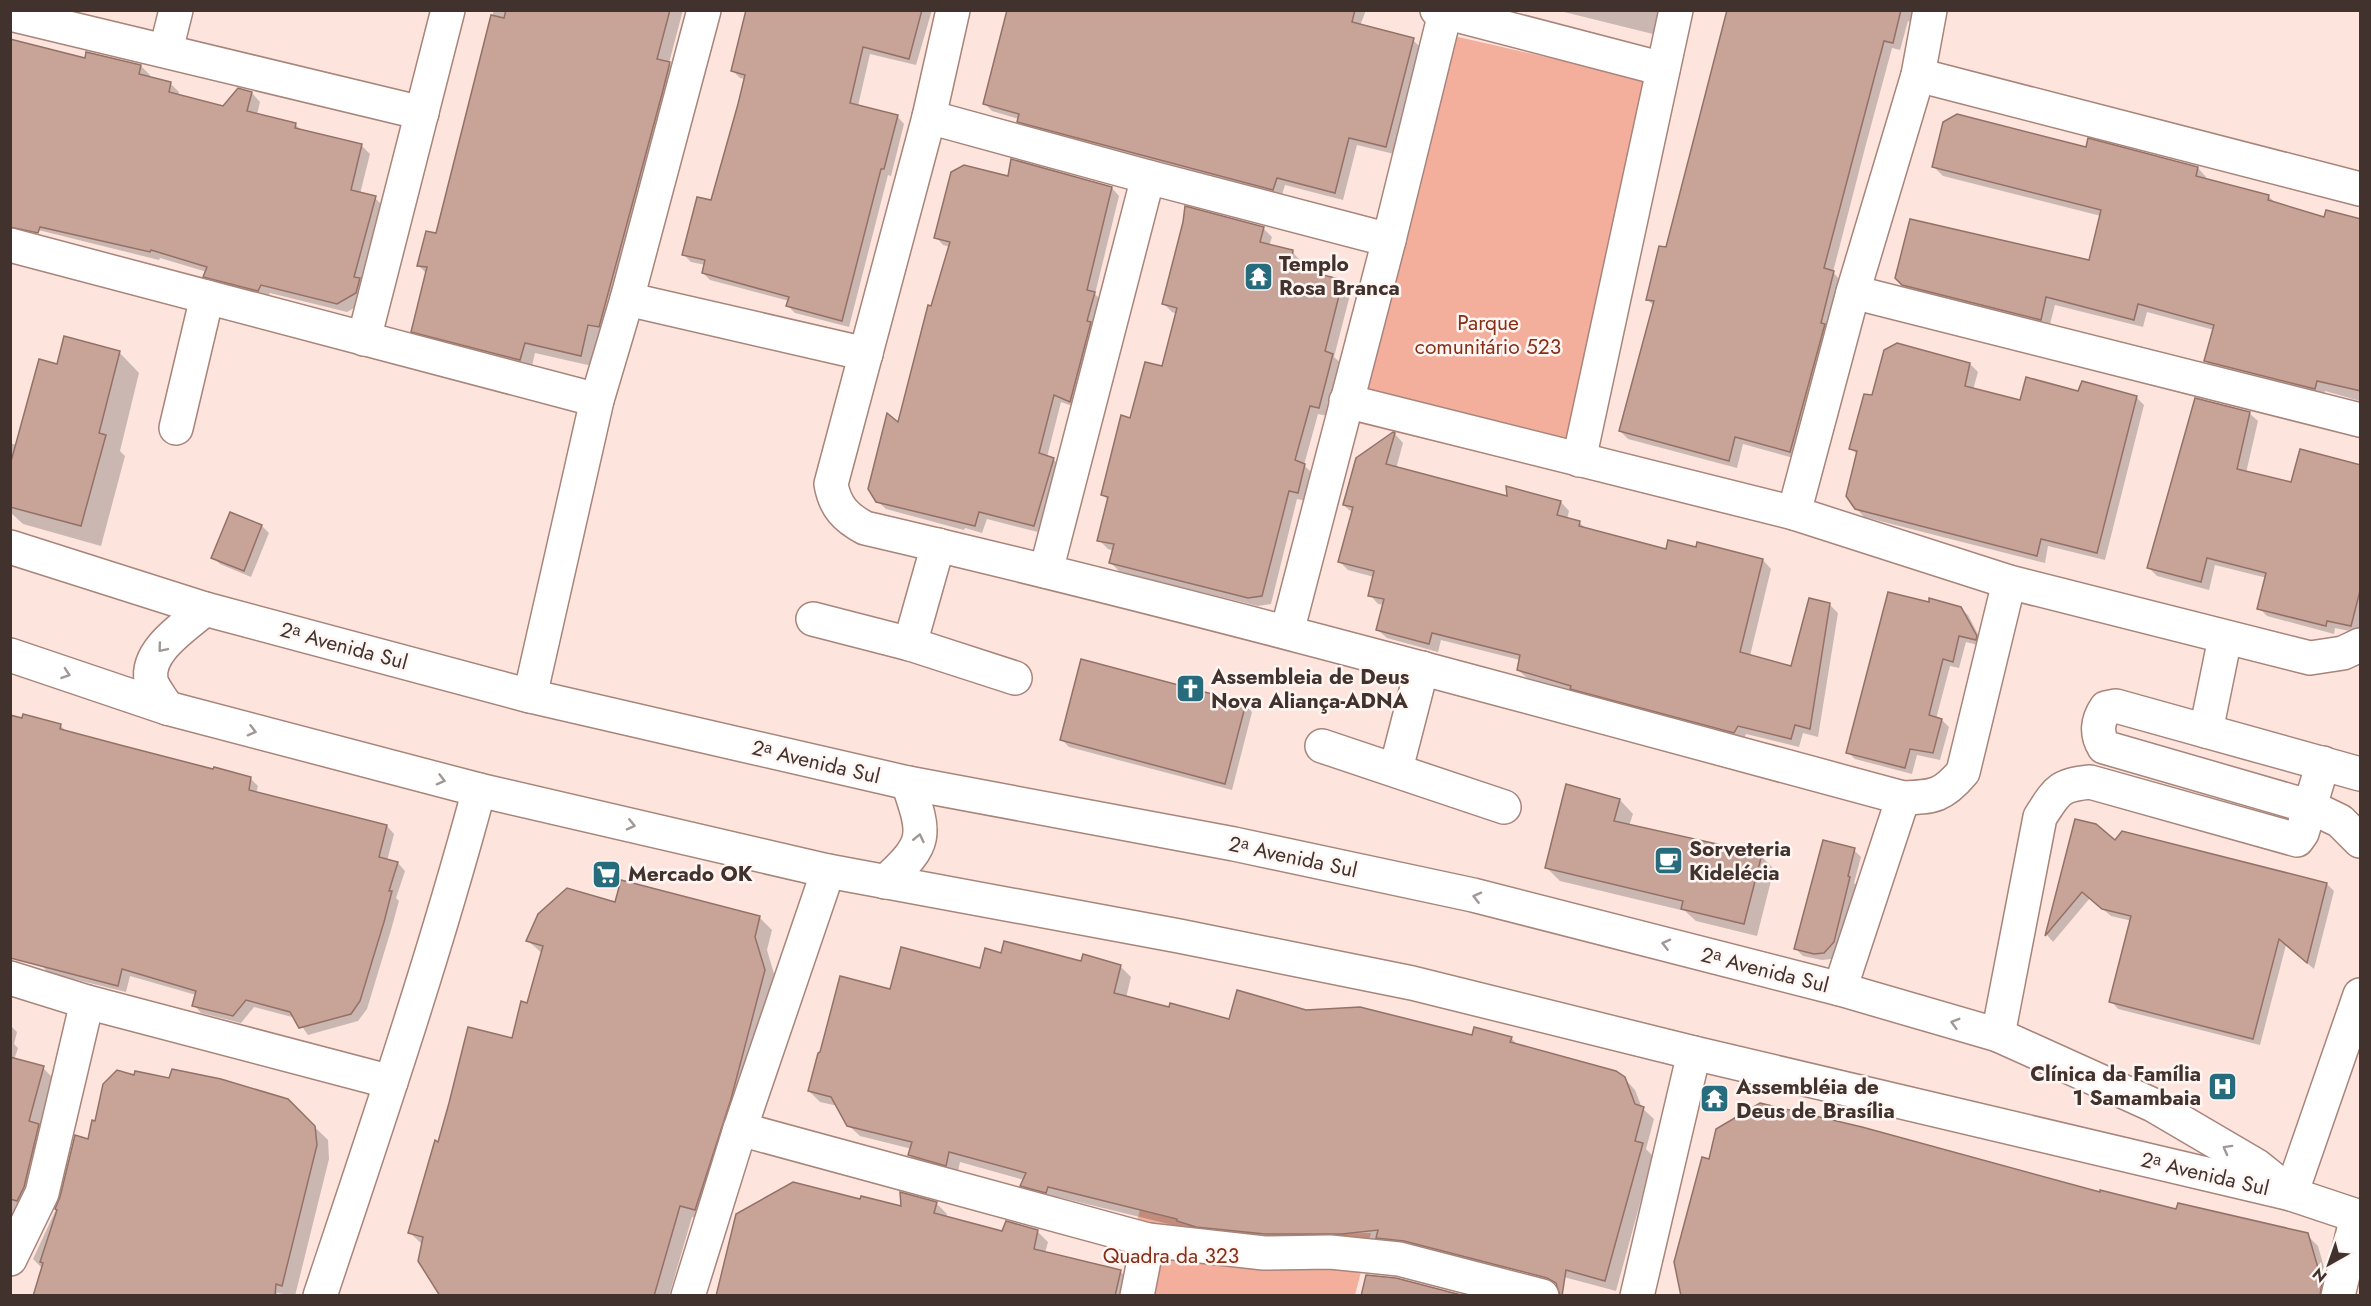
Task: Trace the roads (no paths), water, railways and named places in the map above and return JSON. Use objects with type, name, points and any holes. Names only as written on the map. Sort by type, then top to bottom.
[{"type":"street","points":[[166,50],[176,10]]},
{"type":"street","points":[[364,339],[448,10]]},
{"type":"street","points":[[530,696],[597,400],[627,299],[704,10]]},
{"type":"street","points":[[953,10],[929,117],[831,484],[839,509],[851,520],[865,528],[1287,632],[1903,798],[1930,797],[1950,788],[1963,772],[2009,582]]},
{"type":"street","points":[[1579,460],[1676,10]]},
{"type":"street","points":[[1794,513],[1853,292],[1918,75],[1930,10]]},
{"type":"street","points":[[1287,632],[1389,240],[1441,12],[1663,69]]},
{"type":"street","points":[[10,14],[422,113]]},
{"type":"street","points":[[1918,75],[2361,189]]},
{"type":"street","points":[[929,117],[1389,240]]},
{"type":"street","points":[[1046,571],[1148,177]]},
{"type":"street","points":[[10,245],[597,400]]},
{"type":"street","points":[[1853,292],[2361,420]]},
{"type":"street","points":[[176,428],[207,297]]},
{"type":"street","points":[[627,299],[866,354]]},
{"type":"street","points":[[1346,401],[1794,513],[2009,582],[2225,638],[2310,658],[2343,653],[2361,645]]},
{"type":"street","points":[[910,644],[938,545]]},
{"type":"street","name":"2ᵃ Avenida Sul","points":[[10,547],[205,609],[530,696],[908,783],[1234,844],[1462,893],[1840,989],[1998,1035],[2153,1105],[2257,1166],[2291,1194]]},
{"type":"street","points":[[167,708],[151,681],[153,659],[169,640],[205,609]]},
{"type":"street","points":[[813,619],[910,644],[1015,678]]},
{"type":"street","points":[[2206,731],[2225,638]]},
{"type":"street","name":"2ᵃ Avenida Sul","points":[[10,655],[167,708],[479,790],[828,871],[1179,936],[1412,983],[1694,1053],[2291,1194]]},
{"type":"street","points":[[1396,770],[1422,668]]},
{"type":"street","points":[[2361,774],[2116,706],[2106,708],[2099,718],[2098,738],[2104,747],[2311,807],[2340,821],[2361,841]]},
{"type":"street","points":[[1322,746],[1504,807]]},
{"type":"street","points":[[1998,1035],[2040,817],[2053,797],[2068,784],[2090,782],[2297,840],[2302,833],[2311,807],[2323,763]]},
{"type":"street","points":[[885,882],[908,862],[919,844],[922,823],[908,783]]},
{"type":"street","points":[[320,1296],[391,1082],[459,864],[479,790]]},
{"type":"street","points":[[1840,989],[1903,798]]},
{"type":"street","points":[[688,1296],[740,1129],[828,871]]},
{"type":"street","points":[[10,978],[87,1002],[391,1082]]},
{"type":"street","points":[[2338,1296],[2359,1216],[2291,1194],[2361,995]]},
{"type":"street","points":[[10,1259],[42,1193],[87,1002]]},
{"type":"street","points":[[1637,1296],[1694,1053]]},
{"type":"street","points":[[740,1129],[1148,1240],[1264,1253],[1330,1252],[1399,1259],[1542,1296]]},
{"type":"street","points":[[1137,1296],[1148,1240]]},
{"type":"place","name":"Templo Rosa Branca","points":[[1258,276]]},
{"type":"place","name":"Assembleia de Deus Nova Aliança-ADNA","points":[[1190,689]]},
{"type":"place","name":"Sorveteria Kidelécia","points":[[1668,861]]},
{"type":"place","name":"Mercado OK","points":[[607,874]]},
{"type":"place","name":"Clínica da Família 1 Samambaia","points":[[2222,1086]]},
{"type":"place","name":"Assembléia de Deus de Brasília","points":[[1715,1099]]},
{"type":"park label","name":"Parque comunitário 523","points":[[1488,335]]},
{"type":"park label","name":"Quadra da 323","points":[[1171,1256]]}]
